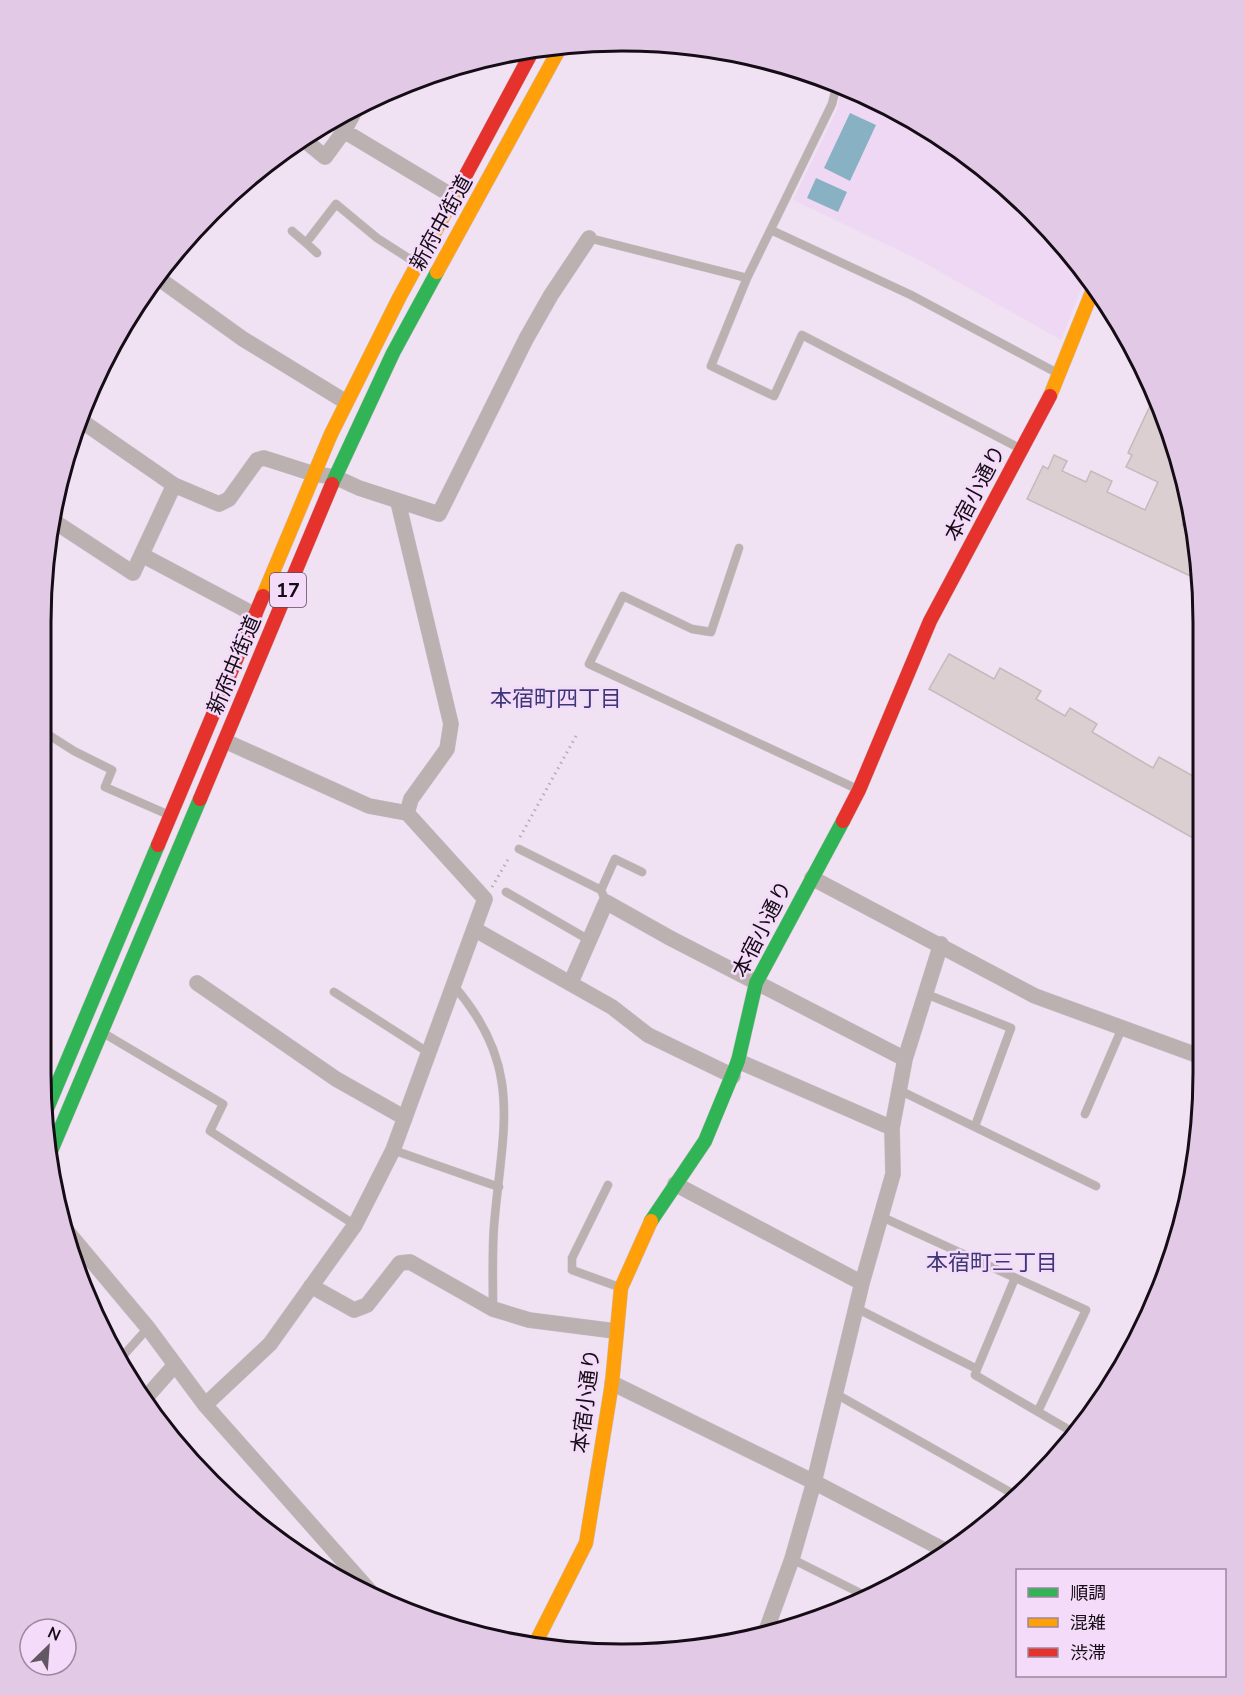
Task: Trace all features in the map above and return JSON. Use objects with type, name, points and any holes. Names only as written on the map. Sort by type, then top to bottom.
[{"type":"main road","name":"新府中街道","points":[[55,1141],[335,477],[393,353],[556,55]]},
{"type":"main road","name":"新府中街道","points":[[52,1095],[346,402],[417,263],[528,59]]},
{"type":"main road","name":"本宿小通り","points":[[538,1638],[586,1543],[612,1383],[615,1331],[621,1288],[645,1230],[705,1141],[738,1061],[756,983],[859,790],[930,621],[1060,375],[1091,296]]},
{"type":"street","points":[[309,144],[325,157],[350,120]]},
{"type":"street","points":[[344,131],[454,196]]},
{"type":"street","points":[[86,424],[174,485],[219,504],[229,499],[257,460],[264,458],[314,474],[335,477],[398,502],[439,514],[526,339],[550,295],[589,238]]},
{"type":"street","points":[[163,282],[243,339],[346,402]]},
{"type":"street","points":[[60,525],[133,573],[174,485]]},
{"type":"street","points":[[398,502],[451,724],[447,749],[411,798],[407,813]]},
{"type":"street","points":[[142,555],[255,615]]},
{"type":"street","points":[[205,1405],[270,1344],[355,1225],[393,1150],[485,899],[407,813],[369,806],[225,741]]},
{"type":"street","points":[[812,878],[941,944],[1035,996],[1193,1054]]},
{"type":"street","points":[[571,982],[604,896],[756,983],[905,1059]]},
{"type":"street","points":[[474,929],[571,982],[612,1007],[648,1035],[733,1076]]},
{"type":"street","points":[[769,1625],[792,1559],[814,1482],[862,1284],[893,1174],[892,1128],[905,1059],[941,944]]},
{"type":"street","points":[[197,983],[336,1078],[405,1118]]},
{"type":"street","points":[[738,1061],[892,1128]]},
{"type":"street","points":[[675,1184],[862,1284]]},
{"type":"street","points":[[77,1243],[148,1328],[205,1405],[361,1581]]},
{"type":"street","points":[[310,1286],[354,1310],[368,1305],[400,1263],[410,1262],[493,1309],[529,1320],[615,1331]]},
{"type":"street","points":[[150,1394],[174,1366]]},
{"type":"street","points":[[612,1383],[814,1482],[940,1548]]},
{"type":"lane","points":[[835,92],[832,104],[747,278],[711,366],[774,396],[802,335],[1022,449]]},
{"type":"lane","points":[[306,243],[336,204],[377,238],[417,263]]},
{"type":"lane","points":[[771,230],[911,296],[1060,375]]},
{"type":"lane","points":[[292,231],[317,253]]},
{"type":"lane","points":[[589,238],[747,278]]},
{"type":"lane","points":[[739,548],[711,632],[692,629],[623,596],[590,664],[859,790]]},
{"type":"lane","points":[[51,736],[112,770],[105,787],[170,816]]},
{"type":"lane","points":[[516,849],[604,896],[615,859],[642,872]]},
{"type":"lane","points":[[506,892],[589,940]]},
{"type":"lane","points":[[454,986],[477,1012],[498,1059],[506,1118],[494,1228],[493,1309]]},
{"type":"lane","points":[[334,992],[430,1053]]},
{"type":"lane","points":[[926,994],[1011,1028],[975,1126]]},
{"type":"lane","points":[[1084,1114],[1122,1028]]},
{"type":"lane","points":[[102,1032],[223,1104],[210,1131],[355,1225]]},
{"type":"lane","points":[[899,1090],[1096,1186]]},
{"type":"lane","points":[[393,1150],[499,1187]]},
{"type":"lane","points":[[608,1185],[572,1258],[572,1270],[621,1288]]},
{"type":"lane","points":[[882,1217],[1086,1310],[1038,1411]]},
{"type":"lane","points":[[1015,1278],[975,1375],[1068,1429]]},
{"type":"lane","points":[[856,1308],[977,1369]]},
{"type":"lane","points":[[125,1354],[148,1328]]},
{"type":"lane","points":[[836,1394],[1009,1492]]},
{"type":"lane","points":[[792,1559],[859,1593]]},
{"type":"path","points":[[485,899],[516,849],[576,736]]},
{"type":"shaded area","points":[[840,94],[908,127],[970,169],[1026,218],[1083,285],[1061,340],[919,260],[793,200],[837,110]]},
{"type":"water","points":[[850,113],[876,125],[850,181],[824,168]]},
{"type":"water","points":[[816,178],[847,192],[838,212],[807,198]]},
{"type":"building","points":[[1151,405],[1174,474],[1191,576],[1027,499],[1043,466],[1048,469],[1054,455],[1067,461],[1062,471],[1086,482],[1091,471],[1112,481],[1107,492],[1145,510],[1158,482],[1126,467],[1132,455],[1128,453]]},
{"type":"building","points":[[949,654],[994,679],[1000,668],[1041,691],[1036,699],[1065,716],[1070,708],[1097,724],[1092,732],[1153,768],[1159,757],[1193,776],[1193,838],[929,689]]},
{"type":"traffic: fast","points":[[332,484],[393,353],[437,272]]},
{"type":"traffic: fast","points":[[55,1141],[200,799]]},
{"type":"traffic: fast","points":[[651,1221],[705,1141],[738,1061],[756,983],[843,821]]},
{"type":"traffic: fast","points":[[52,1098],[158,845]]},
{"type":"traffic: slow","points":[[437,272],[556,55]]},
{"type":"traffic: slow","points":[[263,596],[331,434],[399,298],[461,184]]},
{"type":"traffic: slow","points":[[1050,396],[1090,296]]},
{"type":"traffic: slow","points":[[538,1638],[586,1543],[612,1383],[621,1288],[651,1221]]},
{"type":"traffic: jam","points":[[461,184],[528,59]]},
{"type":"traffic: jam","points":[[843,821],[859,790],[930,621],[1050,396]]},
{"type":"traffic: jam","points":[[200,799],[332,484]]},
{"type":"traffic: jam","points":[[158,845],[263,596]]},
{"type":"district","name":"本宿町四丁目","points":[[556,698]]},
{"type":"district","name":"本宿町三丁目","points":[[992,1262]]}]
